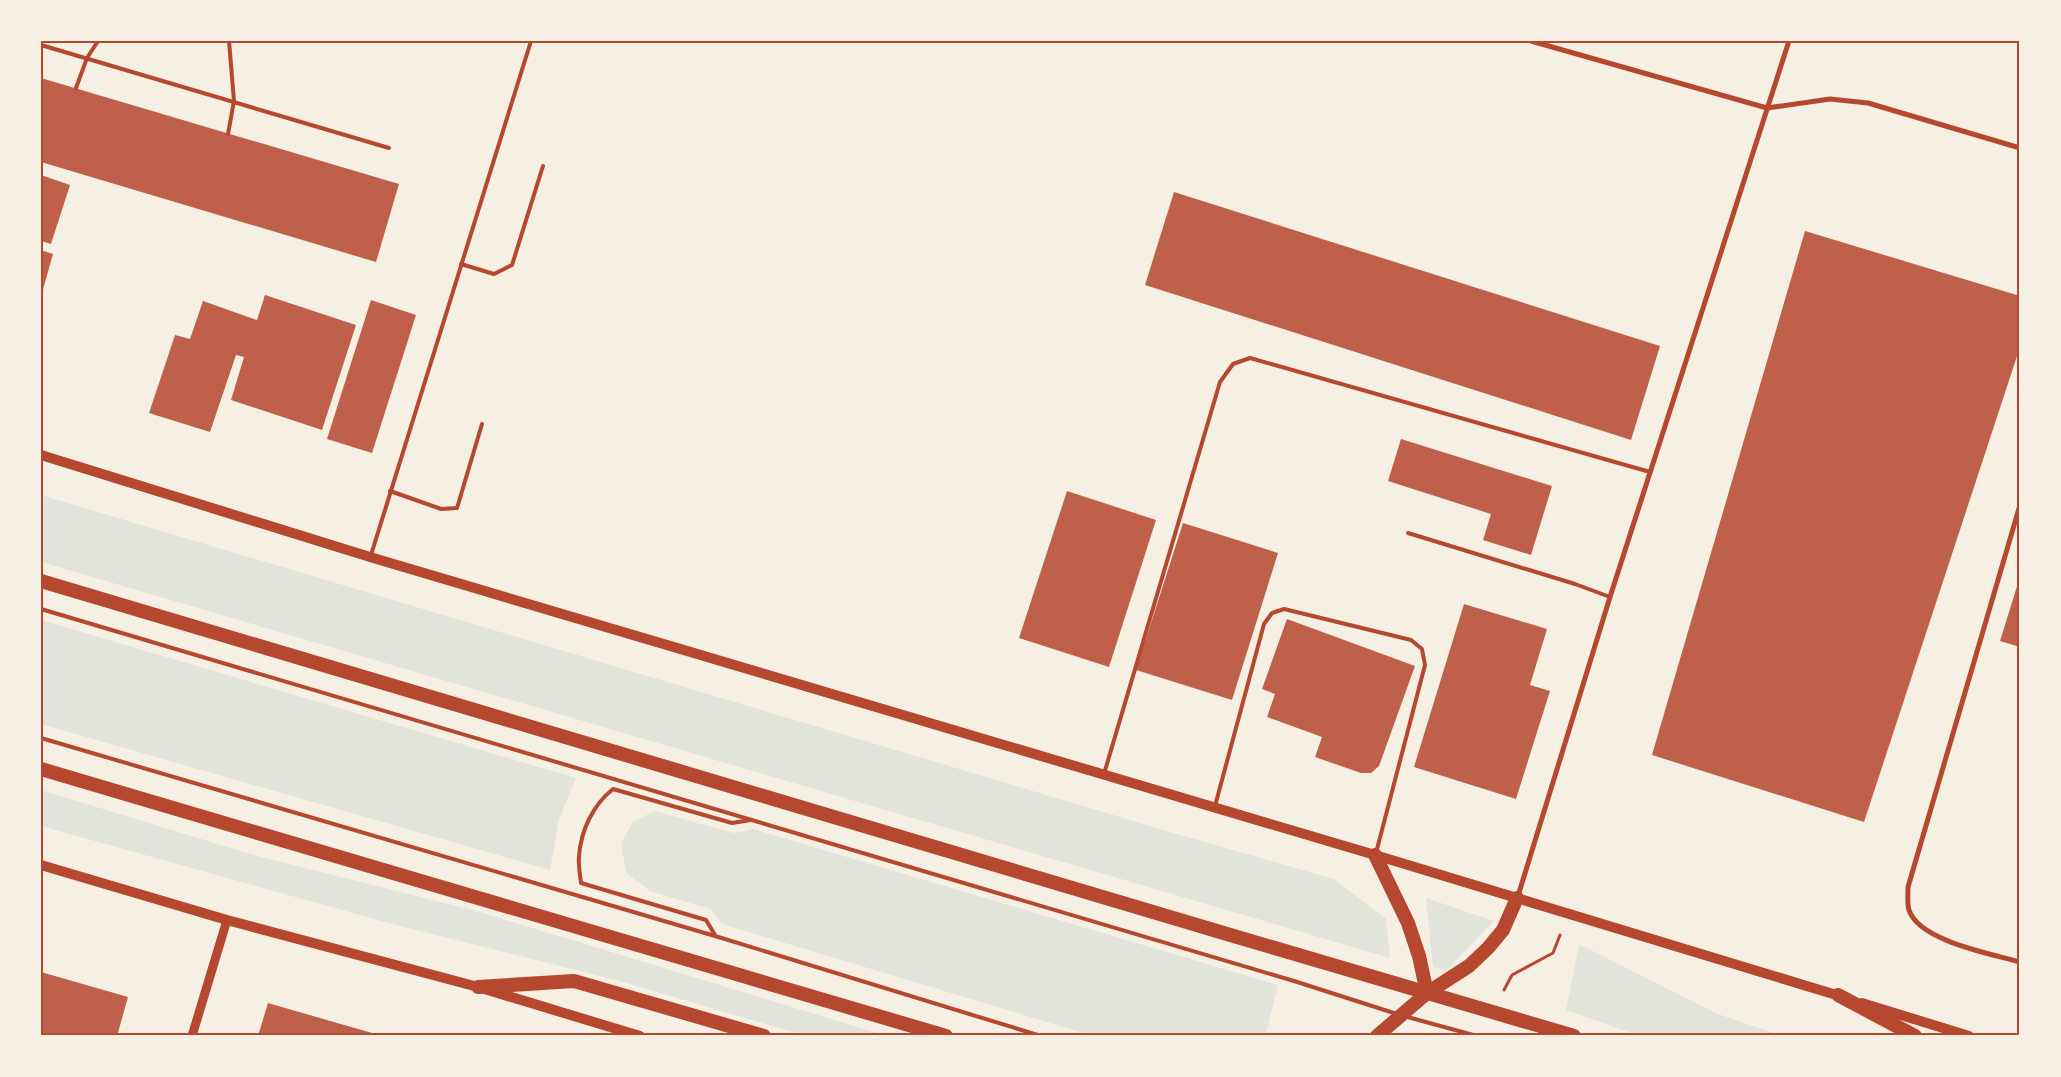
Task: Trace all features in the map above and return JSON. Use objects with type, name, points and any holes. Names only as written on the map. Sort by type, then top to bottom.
[{"type":"highway","points":[[41,581],[1574,1036]]},
{"type":"highway","points":[[41,768],[946,1036]]},
{"type":"highway","points":[[1375,855],[1408,923],[1419,956],[1427,993]]},
{"type":"highway","points":[[1377,1036],[1427,993],[1468,966],[1488,948],[1503,930],[1517,898]]},
{"type":"highway","points":[[478,987],[574,981],[764,1036]]},
{"type":"highway","points":[[1838,995],[1915,1036]]},
{"type":"main road","points":[[41,455],[370,558],[1375,855],[1968,1036]]},
{"type":"main road","points":[[41,865],[227,920],[478,987],[640,1036]]},
{"type":"street","points":[[1531,41],[1767,108],[1830,100],[1868,103],[2020,148]]},
{"type":"street","points":[[1517,898],[1610,597],[1789,41]]},
{"type":"street","points":[[2020,505],[1908,887],[1910,911],[1924,929],[1946,941],[2020,962]]},
{"type":"street","points":[[192,1036],[227,920]]},
{"type":"lane","points":[[76,88],[87,58],[98,41]]},
{"type":"lane","points":[[228,134],[234,102],[229,41]]},
{"type":"lane","points":[[370,558],[532,41]]},
{"type":"lane","points":[[41,45],[389,148]]},
{"type":"lane","points":[[461,264],[494,274],[512,265],[543,166]]},
{"type":"lane","points":[[1103,774],[1220,382],[1233,364],[1250,358],[1650,472]]},
{"type":"lane","points":[[390,492],[441,509],[457,508],[482,424]]},
{"type":"lane","points":[[1408,533],[1575,584],[1610,597]]},
{"type":"lane","points":[[41,609],[1228,963],[1294,981],[1402,1016],[1477,1036]]},
{"type":"lane","points":[[1214,808],[1264,624],[1272,613],[1284,609],[1411,640],[1422,649],[1425,665],[1375,855]]},
{"type":"lane","points":[[41,738],[715,936],[1041,1036]]},
{"type":"lane","points":[[715,936],[706,920],[581,883],[578,857],[583,835],[591,815],[603,797],[613,788],[732,823],[753,820]]},
{"type":"path","points":[[1497,1013],[1504,991],[1512,975],[1553,953],[1568,913]]},
{"type":"shaded area","points":[[41,495],[1177,834],[1334,879],[1386,919],[1390,958],[41,562]]},
{"type":"shaded area","points":[[41,620],[576,778],[559,819],[550,870],[41,724]]},
{"type":"shaded area","points":[[41,790],[257,856],[480,912],[887,1036],[806,1036],[616,980],[396,925],[41,826]]},
{"type":"shaded area","points":[[655,811],[734,833],[753,829],[1278,985],[1265,1036],[1093,1036],[722,924],[710,909],[650,891],[626,873],[621,843],[633,822]]},
{"type":"shaded area","points":[[1426,898],[1494,921],[1446,971],[1433,967]]},
{"type":"shaded area","points":[[1579,944],[1718,1014],[1782,1036],[1640,1036],[1566,1010]]},
{"type":"building","points":[[41,78],[399,184],[376,262],[41,162]]},
{"type":"building","points":[[41,175],[70,185],[51,244],[41,241]]},
{"type":"building","points":[[1174,192],[1660,346],[1631,440],[1145,285]]},
{"type":"building","points":[[1805,231],[2020,296],[2020,347],[1864,822],[1652,755]]},
{"type":"building","points":[[41,250],[53,254],[42,293],[41,293]]},
{"type":"building","points":[[265,295],[356,325],[322,430],[231,400],[244,357],[236,355],[210,432],[149,413],[175,335],[190,339],[203,301],[257,320]]},
{"type":"building","points":[[371,300],[416,315],[372,453],[327,439]]},
{"type":"building","points":[[1401,439],[1552,486],[1531,555],[1483,540],[1491,514],[1388,481]]},
{"type":"building","points":[[1067,491],[1156,520],[1109,667],[1019,638]]},
{"type":"building","points":[[1183,523],[1278,553],[1232,700],[1136,670]]},
{"type":"building","points":[[2020,580],[2020,647],[2000,641]]},
{"type":"building","points":[[1464,604],[1547,629],[1530,685],[1550,691],[1516,799],[1414,767]]},
{"type":"building","points":[[1287,619],[1415,666],[1379,766],[1371,773],[1361,773],[1315,757],[1322,737],[1267,717],[1275,694],[1262,689]]},
{"type":"building","points":[[41,972],[128,997],[117,1036],[41,1036]]},
{"type":"building","points":[[268,1003],[379,1035],[379,1036],[258,1036]]}]
